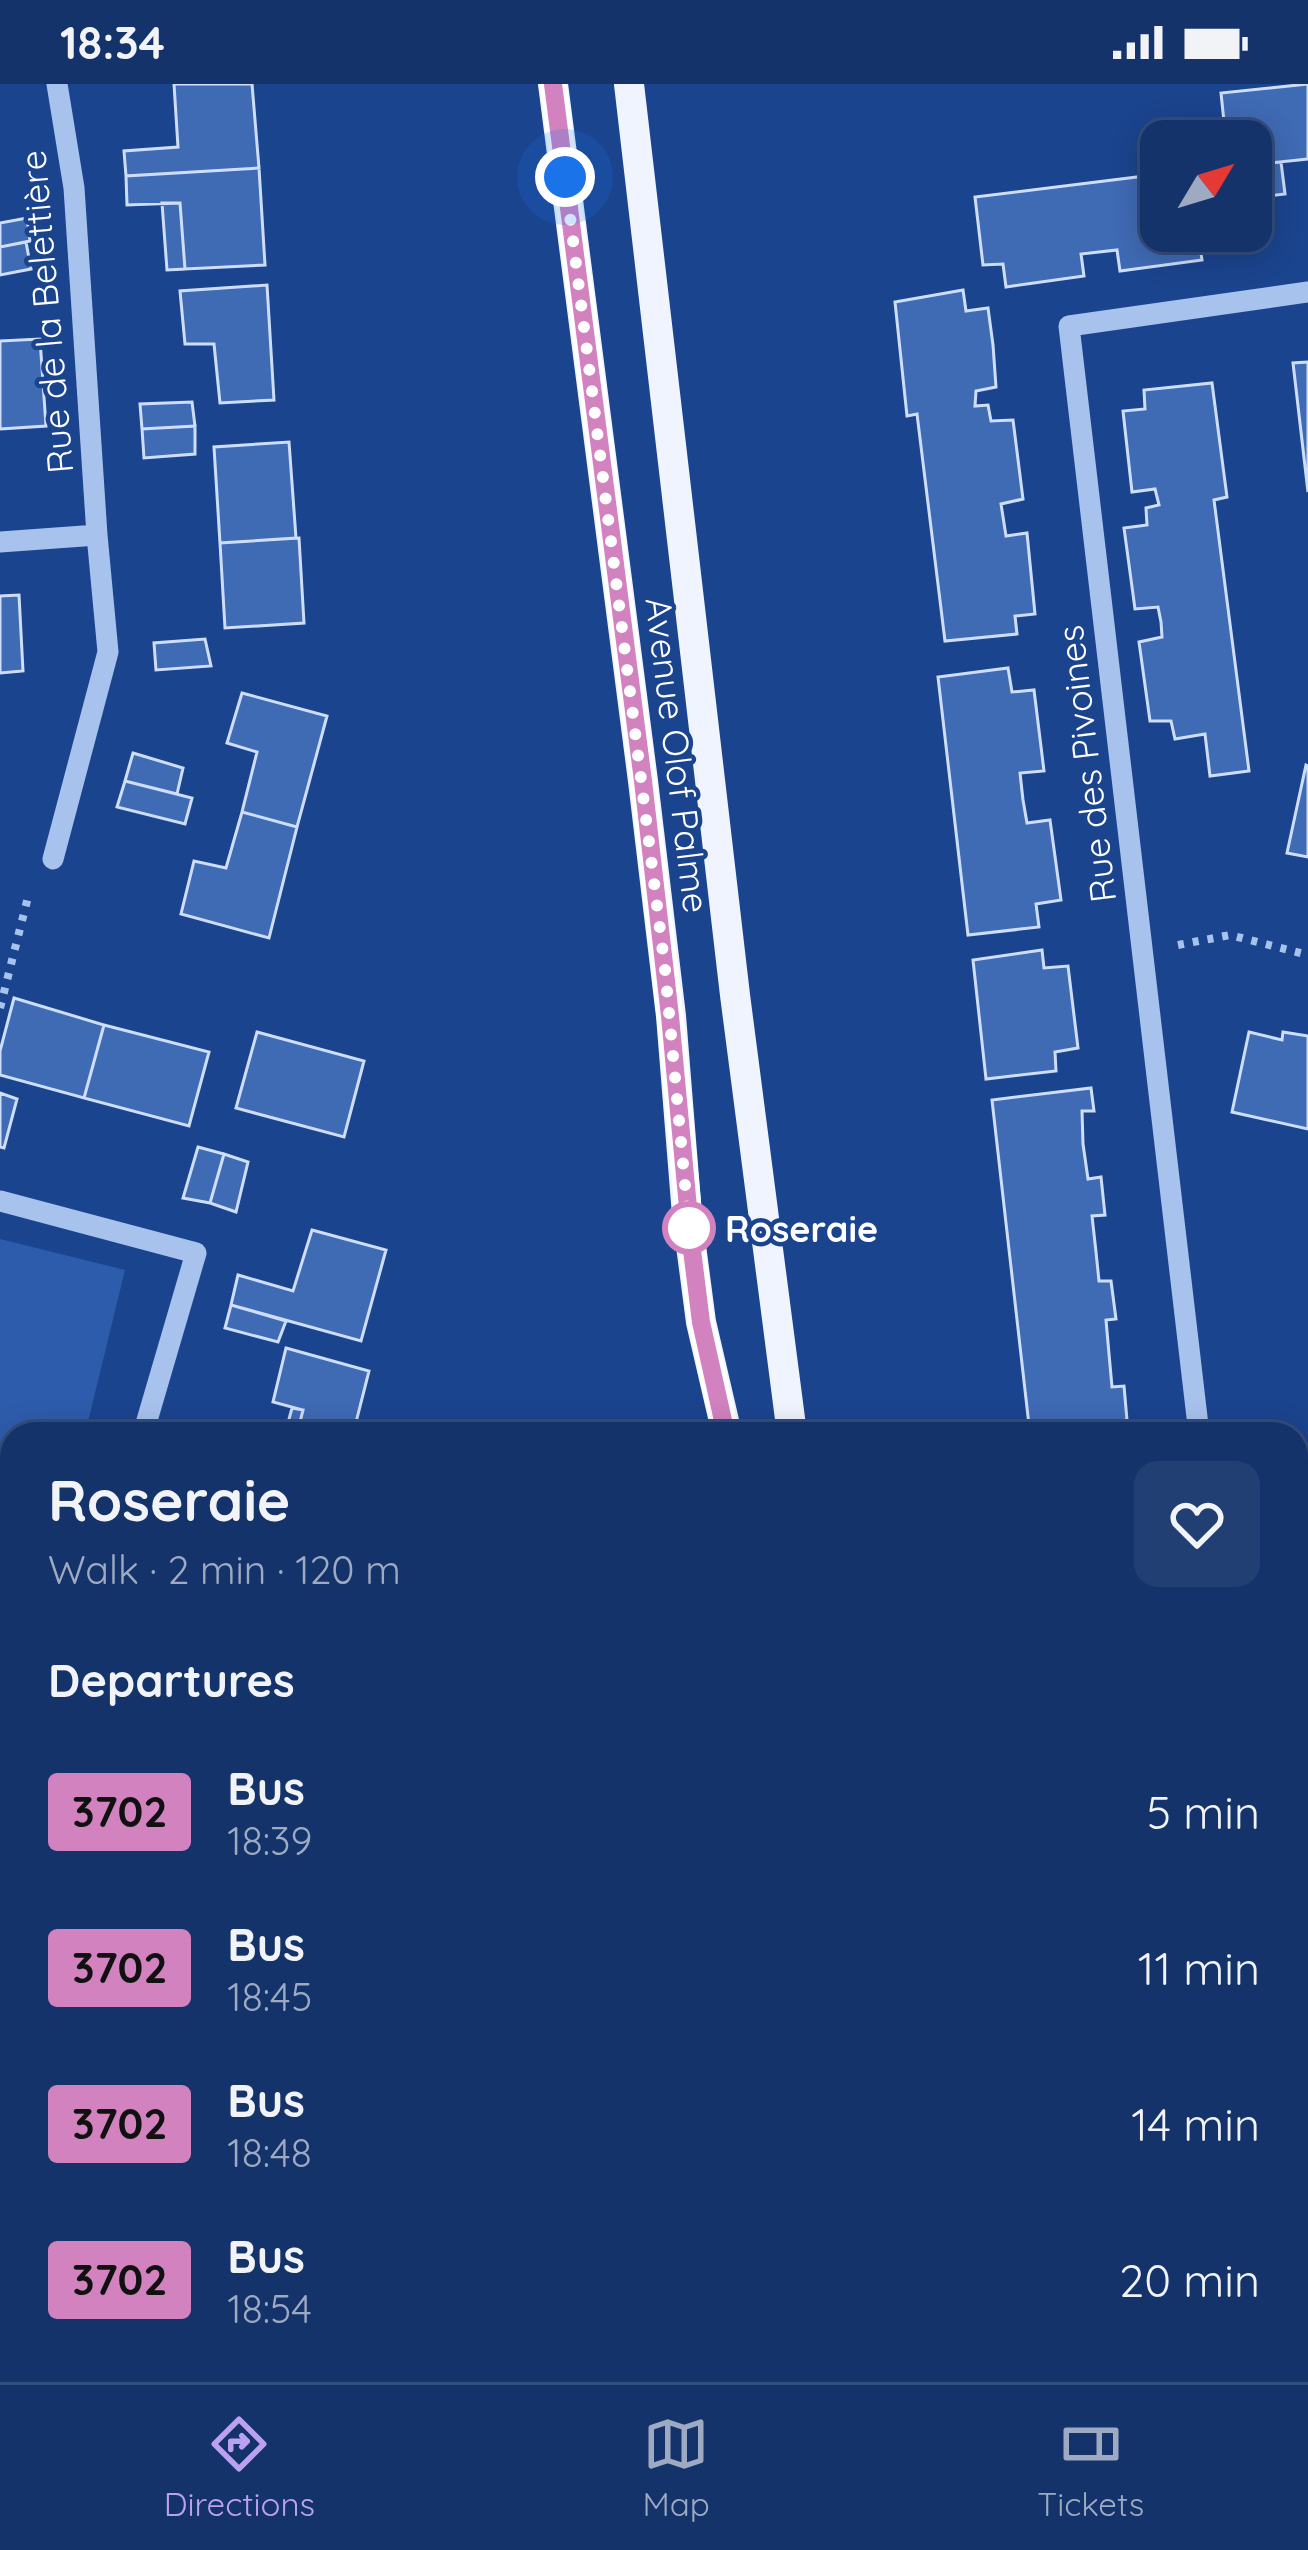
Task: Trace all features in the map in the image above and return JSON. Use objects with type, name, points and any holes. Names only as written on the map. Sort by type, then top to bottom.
[{"type":"main road","name":"Avenue Olof Palme","points":[[553,84],[651,851],[701,1322],[724,1422]]},
{"type":"main road","name":"Avenue Olof Palme","points":[[629,84],[789,1422]]},
{"type":"street","name":"Rue de la Belettière","points":[[53,860],[108,652],[74,188],[57,84]]},
{"type":"street","name":"Rue des Pivoines","points":[[1198,1422],[1069,326],[1308,292]]},
{"type":"street","points":[[0,542],[97,535]]},
{"type":"street","points":[[0,1201],[196,1253],[147,1422]]},
{"type":"path","points":[[0,1008],[31,889],[53,860]]},
{"type":"path","points":[[1141,952],[1230,935],[1308,955]]},
{"type":"shaded area","points":[[0,1239],[125,1270],[88,1422],[0,1422]]},
{"type":"building","points":[[174,84],[252,84],[259,168],[126,176],[124,151],[178,147]]},
{"type":"building","points":[[1308,84],[1308,159],[1272,163],[1272,120],[1224,120],[1221,93]]},
{"type":"building","points":[[1281,162],[1285,194],[1272,196],[1272,163]]},
{"type":"building","points":[[259,168],[265,265],[185,269],[180,203],[127,205],[126,176]]},
{"type":"building","points":[[1140,177],[1140,252],[1201,252],[1202,260],[1120,271],[1117,250],[1081,254],[1084,276],[1006,287],[1003,264],[983,265],[975,197]]},
{"type":"building","points":[[162,203],[180,203],[185,269],[167,270]]},
{"type":"building","points":[[27,218],[30,241],[0,247],[0,223]]},
{"type":"building","points":[[26,242],[31,269],[0,275],[0,247]]},
{"type":"building","points":[[267,285],[274,400],[220,403],[214,344],[185,344],[180,291]]},
{"type":"building","points":[[963,290],[966,311],[988,308],[993,345],[996,387],[976,391],[975,406],[988,405],[991,421],[1013,420],[1023,499],[1001,504],[1006,536],[1027,533],[1035,614],[1015,616],[1017,634],[945,641],[917,414],[907,416],[895,302]]},
{"type":"building","points":[[40,339],[46,426],[0,429],[0,341]]},
{"type":"building","points":[[1308,362],[1308,492],[1293,363]]},
{"type":"building","points":[[1212,383],[1227,497],[1214,500],[1249,771],[1210,776],[1205,734],[1175,739],[1171,721],[1150,721],[1139,642],[1162,637],[1161,622],[1158,607],[1135,609],[1124,528],[1147,525],[1146,508],[1159,505],[1155,489],[1132,492],[1123,411],[1145,409],[1144,390]]},
{"type":"building","points":[[192,402],[195,426],[142,429],[140,404]]},
{"type":"building","points":[[195,426],[195,454],[144,458],[142,429]]},
{"type":"building","points":[[289,442],[296,538],[220,543],[214,447]]},
{"type":"building","points":[[299,538],[304,623],[225,628],[220,543]]},
{"type":"building","points":[[19,595],[23,671],[0,673],[0,596]]},
{"type":"building","points":[[205,639],[211,666],[156,670],[154,643]]},
{"type":"building","points":[[1008,668],[1012,692],[1034,690],[1044,771],[1020,773],[1023,800],[1027,823],[1050,820],[1061,900],[1036,904],[1039,927],[968,935],[938,677]]},
{"type":"building","points":[[242,693],[327,716],[297,827],[242,812],[257,752],[227,743]]},
{"type":"building","points":[[133,753],[183,768],[177,794],[125,781]]},
{"type":"building","points":[[1308,766],[1308,857],[1287,853]]},
{"type":"building","points":[[125,781],[192,798],[185,824],[117,807]]},
{"type":"building","points":[[242,812],[297,827],[269,938],[181,914],[194,861],[226,868]]},
{"type":"building","points":[[1042,950],[1044,968],[1068,966],[1078,1048],[1055,1052],[1056,1071],[986,1079],[973,960]]},
{"type":"building","points":[[14,998],[104,1025],[84,1098],[0,1075],[0,1051]]},
{"type":"building","points":[[104,1025],[209,1052],[189,1126],[84,1098]]},
{"type":"building","points":[[257,1032],[364,1061],[344,1137],[236,1108]]},
{"type":"building","points":[[1249,1032],[1282,1040],[1283,1032],[1308,1036],[1308,1129],[1232,1112]]},
{"type":"building","points":[[1091,1088],[1094,1111],[1082,1111],[1083,1144],[1088,1179],[1101,1177],[1105,1215],[1092,1216],[1099,1281],[1111,1281],[1116,1319],[1106,1320],[1112,1387],[1124,1386],[1127,1420],[1029,1422],[992,1100]]},
{"type":"building","points":[[0,1093],[17,1099],[4,1148],[0,1147]]},
{"type":"building","points":[[198,1147],[224,1154],[210,1203],[183,1198]]},
{"type":"building","points":[[224,1154],[248,1162],[236,1212],[210,1203]]},
{"type":"building","points":[[312,1230],[386,1250],[361,1341],[231,1305],[238,1275],[293,1291]]},
{"type":"building","points":[[231,1305],[286,1321],[278,1342],[225,1328]]},
{"type":"building","points":[[286,1348],[369,1371],[356,1422],[300,1422],[303,1410],[273,1402]]},
{"type":"building","points":[[292,1408],[303,1410],[300,1422],[288,1422]]},
{"type":"bus line","name":"3702","points":[[553,84],[643,781],[687,1214],[701,1322],[723,1422]]},
{"type":"place","name":"Roseraie","points":[[689,1228]]},
{"type":"route","points":[[565,177],[643,781],[689,1228]]}]
